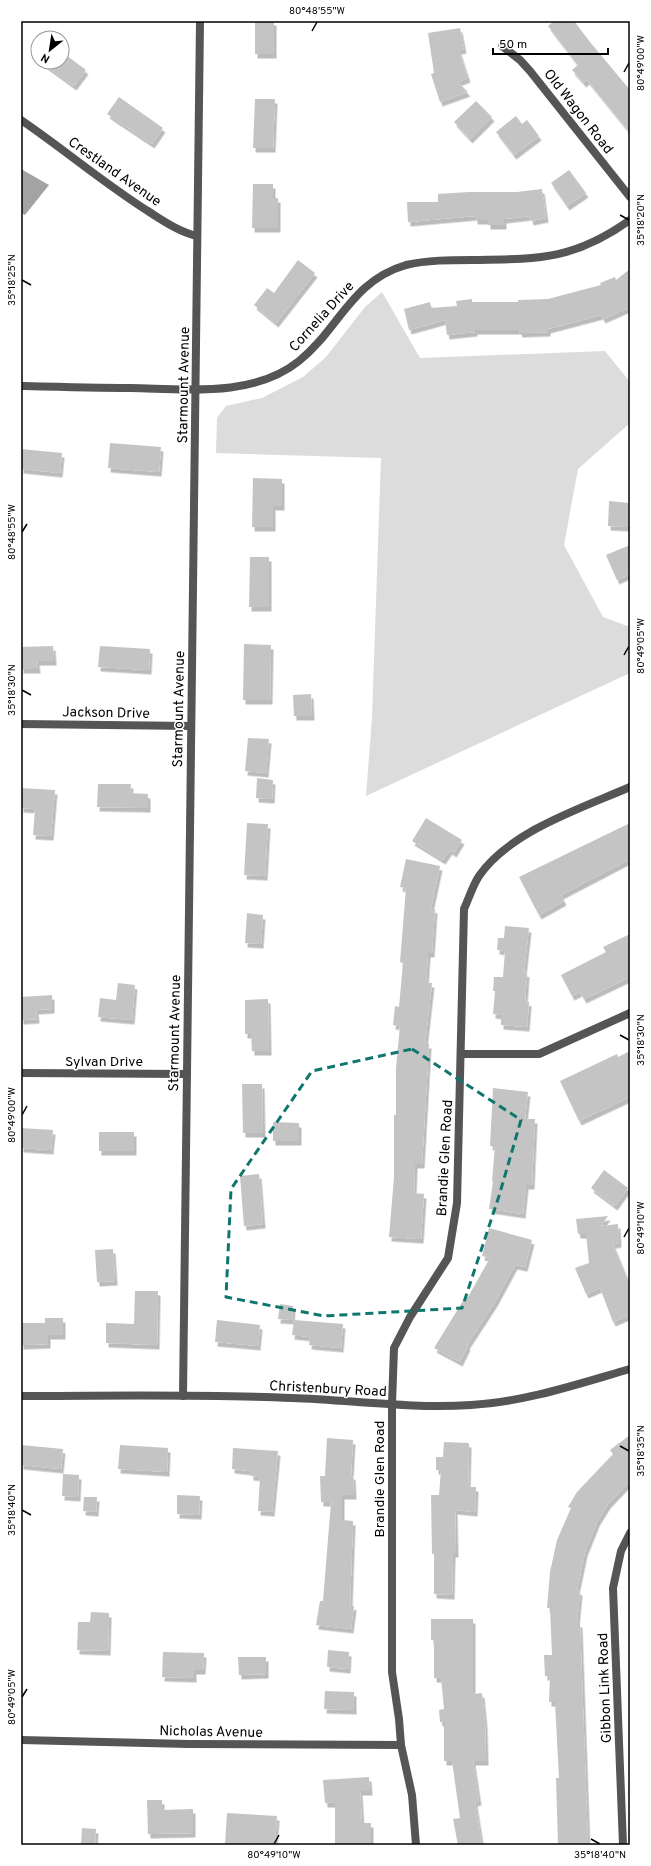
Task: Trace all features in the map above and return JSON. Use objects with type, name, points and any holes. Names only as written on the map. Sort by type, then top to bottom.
[{"type":"street","name":"Starmount Avenue","points":[[183,1396],[200,21]]},
{"type":"street","name":"Old Wagon Road","points":[[502,46],[520,60],[530,71],[630,197]]},
{"type":"street","name":"Crestland Avenue","points":[[21,120],[128,199],[168,224],[197,236]]},
{"type":"street","name":"Cornelia Drive","points":[[21,386],[196,389],[229,388],[257,382],[279,373],[297,362],[312,349],[356,294],[374,280],[392,270],[408,265],[450,260],[523,259],[557,255],[597,241],[630,220]]},
{"type":"street","name":"Jackson Drive","points":[[21,724],[191,726]]},
{"type":"street","name":"Brandie Glen Road","points":[[416,1845],[412,1795],[401,1745],[392,1672],[392,1404],[394,1348],[410,1317],[448,1258],[457,1203],[464,909],[479,876],[500,852],[533,830],[630,787]]},
{"type":"street","points":[[461,1054],[539,1054],[630,1013]]},
{"type":"street","name":"Sylvan Drive","points":[[21,1073],[186,1074]]},
{"type":"street","name":"Christenbury Road","points":[[21,1396],[292,1398],[392,1404],[470,1406],[502,1402],[547,1393],[630,1370]]},
{"type":"street","name":"Gibbon Link Road","points":[[623,1845],[613,1588],[621,1551],[630,1533]]},
{"type":"street","name":"Nicholas Avenue","points":[[21,1740],[203,1744],[401,1745]]},
{"type":"highlighted area","points":[[412,1049],[521,1120],[499,1196],[462,1308],[324,1316],[226,1297],[231,1189],[312,1071]]},
{"type":"shaded area","points":[[21,169],[49,185],[25,215],[21,213]]},
{"type":"shaded area","points":[[382,292],[420,358],[605,351],[630,382],[630,423],[578,469],[564,545],[603,617],[630,627],[630,673],[366,796],[372,718],[381,458],[216,453],[217,418],[226,406],[262,398],[303,377],[326,357],[365,307]]},
{"type":"building","points":[[255,21],[274,21],[274,54],[255,54]]},
{"type":"building","points":[[554,21],[574,21],[630,90],[630,133],[587,80],[584,83],[572,70],[578,65],[548,26]]},
{"type":"building","points":[[460,28],[464,49],[459,50],[468,78],[458,82],[468,92],[440,102],[431,74],[434,73],[428,33]]},
{"type":"building","points":[[70,58],[86,70],[74,86],[52,70],[70,70]]},
{"type":"building","points":[[119,97],[163,128],[152,144],[107,114]]},
{"type":"building","points":[[255,99],[275,99],[273,148],[253,148]]},
{"type":"building","points":[[476,101],[492,117],[470,139],[454,122]]},
{"type":"building","points":[[516,116],[522,124],[527,120],[539,136],[514,155],[496,132]]},
{"type":"building","points":[[569,170],[586,193],[567,206],[551,183]]},
{"type":"building","points":[[253,184],[273,184],[273,198],[278,198],[278,228],[252,228]]},
{"type":"building","points":[[542,189],[546,218],[531,221],[530,216],[504,219],[504,225],[488,225],[488,220],[475,220],[475,216],[408,222],[407,202],[438,202],[438,194],[469,192],[517,192]]},
{"type":"building","points":[[298,260],[315,273],[276,323],[254,305],[267,288],[274,293]]},
{"type":"building","points":[[630,269],[630,307],[603,319],[601,315],[548,329],[548,332],[520,333],[519,330],[475,330],[475,332],[447,335],[445,320],[409,330],[404,309],[430,302],[431,308],[457,306],[456,301],[472,299],[472,302],[518,302],[518,300],[548,299],[601,285],[600,283],[615,277],[616,280]]},
{"type":"building","points":[[110,443],[161,447],[159,472],[108,468]]},
{"type":"building","points":[[21,449],[62,453],[60,473],[21,469]]},
{"type":"building","points":[[253,478],[282,479],[282,506],[273,506],[273,527],[252,527]]},
{"type":"building","points":[[609,501],[629,503],[628,527],[608,526]]},
{"type":"building","points":[[630,545],[630,574],[617,580],[606,555]]},
{"type":"building","points":[[250,557],[269,557],[269,607],[249,607]]},
{"type":"building","points":[[244,644],[271,645],[270,700],[243,700]]},
{"type":"building","points":[[53,646],[54,661],[37,661],[38,669],[21,669],[21,647]]},
{"type":"building","points":[[100,646],[150,649],[149,670],[98,667]]},
{"type":"building","points":[[311,694],[312,716],[294,716],[293,695]]},
{"type":"building","points":[[248,738],[269,739],[266,773],[245,771]]},
{"type":"building","points":[[257,778],[273,780],[272,799],[256,798]]},
{"type":"building","points":[[98,784],[131,784],[130,793],[148,794],[148,808],[97,807]]},
{"type":"building","points":[[21,788],[55,790],[51,836],[33,835],[35,809],[21,808]]},
{"type":"building","points":[[426,818],[462,840],[454,853],[450,850],[443,860],[412,841]]},
{"type":"building","points":[[247,823],[268,824],[265,876],[244,875]]},
{"type":"building","points":[[630,823],[630,859],[561,895],[564,901],[539,915],[519,877]]},
{"type":"building","points":[[406,859],[440,866],[431,908],[435,909],[432,953],[428,953],[426,983],[432,983],[425,1044],[429,1044],[422,1164],[415,1164],[414,1193],[424,1194],[421,1239],[389,1237],[394,1177],[394,1115],[396,1115],[396,1068],[400,1026],[393,1025],[395,1006],[399,1007],[403,963],[400,962],[406,888],[400,887]]},
{"type":"building","points":[[247,913],[263,915],[261,944],[245,943]]},
{"type":"building","points":[[505,926],[529,928],[524,972],[527,973],[525,1001],[529,1002],[527,1027],[501,1025],[501,1015],[493,1014],[495,991],[493,991],[494,977],[503,977],[505,951],[497,950],[498,938],[504,938]]},
{"type":"building","points":[[630,934],[630,977],[584,999],[580,992],[572,996],[561,975],[606,952],[603,947]]},
{"type":"building","points":[[118,983],[135,985],[132,1020],[98,1017],[100,998],[116,1000]]},
{"type":"building","points":[[52,995],[52,1009],[36,1010],[37,1019],[21,1020],[21,997]]},
{"type":"building","points":[[268,999],[269,1051],[252,1051],[251,1034],[245,1034],[245,1000]]},
{"type":"building","points":[[630,1051],[630,1097],[579,1121],[560,1081],[617,1054],[618,1057]]},
{"type":"building","points":[[242,1084],[262,1084],[263,1133],[243,1133]]},
{"type":"building","points":[[493,1088],[528,1092],[525,1119],[535,1119],[532,1185],[526,1185],[523,1214],[489,1209],[493,1182],[495,1146],[490,1146]]},
{"type":"building","points":[[273,1122],[299,1123],[299,1141],[273,1141]]},
{"type":"building","points":[[21,1128],[53,1130],[51,1150],[21,1148]]},
{"type":"building","points":[[99,1132],[134,1132],[134,1151],[99,1151]]},
{"type":"building","points":[[604,1170],[628,1188],[615,1206],[591,1188]]},
{"type":"building","points":[[259,1174],[263,1224],[244,1226],[240,1176]]},
{"type":"building","points":[[608,1216],[601,1226],[618,1224],[619,1243],[613,1244],[630,1285],[630,1315],[613,1322],[600,1288],[586,1294],[575,1268],[589,1263],[586,1234],[578,1234],[576,1219]]},
{"type":"building","points":[[489,1228],[532,1240],[525,1267],[515,1265],[495,1302],[467,1345],[468,1346],[460,1362],[434,1348],[466,1296],[468,1297],[490,1258],[482,1256]]},
{"type":"building","points":[[113,1249],[115,1281],[97,1282],[95,1250]]},
{"type":"building","points":[[135,1291],[158,1291],[157,1345],[106,1343],[106,1323],[134,1324]]},
{"type":"building","points":[[280,1304],[293,1306],[292,1320],[278,1319]]},
{"type":"building","points":[[45,1318],[63,1318],[63,1335],[48,1335],[48,1344],[21,1345],[21,1323],[45,1323]]},
{"type":"building","points":[[217,1320],[260,1325],[258,1346],[215,1342]]},
{"type":"building","points":[[294,1320],[343,1324],[341,1348],[309,1345],[310,1337],[292,1335]]},
{"type":"building","points":[[630,1435],[630,1481],[608,1504],[597,1522],[585,1552],[577,1590],[580,1591],[577,1623],[580,1623],[588,1845],[558,1845],[556,1778],[559,1778],[555,1702],[549,1702],[550,1676],[545,1676],[544,1655],[552,1655],[550,1608],[547,1608],[550,1572],[557,1540],[571,1508],[568,1507],[577,1492],[613,1454],[610,1450]]},
{"type":"building","points":[[327,1438],[353,1440],[351,1475],[353,1475],[354,1495],[342,1495],[342,1520],[353,1521],[350,1605],[354,1606],[351,1629],[316,1625],[320,1601],[323,1601],[331,1502],[321,1502],[320,1476],[325,1476]]},
{"type":"building","points":[[444,1442],[469,1443],[468,1487],[476,1487],[475,1512],[455,1510],[456,1553],[453,1553],[452,1595],[434,1594],[434,1554],[432,1554],[431,1495],[439,1495],[441,1470],[436,1470],[436,1457],[443,1457]]},
{"type":"building","points":[[21,1445],[63,1449],[61,1469],[21,1465]]},
{"type":"building","points":[[120,1445],[168,1448],[167,1472],[118,1469]]},
{"type":"building","points":[[233,1448],[278,1451],[272,1512],[258,1511],[260,1477],[251,1476],[251,1471],[232,1469]]},
{"type":"building","points":[[63,1474],[79,1475],[78,1497],[62,1496]]},
{"type":"building","points":[[177,1495],[200,1496],[199,1515],[177,1514]]},
{"type":"building","points":[[84,1497],[97,1497],[96,1512],[83,1511]]},
{"type":"building","points":[[91,1612],[109,1613],[108,1651],[77,1650],[78,1622],[90,1622]]},
{"type":"building","points":[[431,1619],[473,1619],[473,1694],[482,1693],[485,1724],[486,1761],[473,1761],[479,1801],[475,1802],[482,1845],[458,1845],[453,1819],[460,1818],[452,1761],[444,1761],[444,1722],[440,1722],[439,1710],[444,1709],[441,1678],[434,1678],[434,1640],[431,1640]]},
{"type":"building","points":[[328,1650],[349,1652],[348,1669],[327,1667]]},
{"type":"building","points":[[163,1652],[204,1653],[203,1670],[194,1670],[194,1678],[162,1677]]},
{"type":"building","points":[[238,1657],[266,1657],[266,1674],[239,1675]]},
{"type":"building","points":[[325,1691],[354,1692],[354,1710],[324,1709]]},
{"type":"building","points":[[369,1777],[370,1791],[360,1791],[362,1823],[371,1823],[371,1845],[335,1845],[335,1803],[325,1803],[323,1780]]},
{"type":"building","points":[[147,1800],[162,1800],[162,1810],[193,1809],[193,1833],[148,1834]]},
{"type":"building","points":[[227,1813],[277,1816],[275,1845],[248,1843],[248,1845],[225,1845]]},
{"type":"building","points":[[82,1828],[96,1829],[95,1845],[81,1845]]}]
